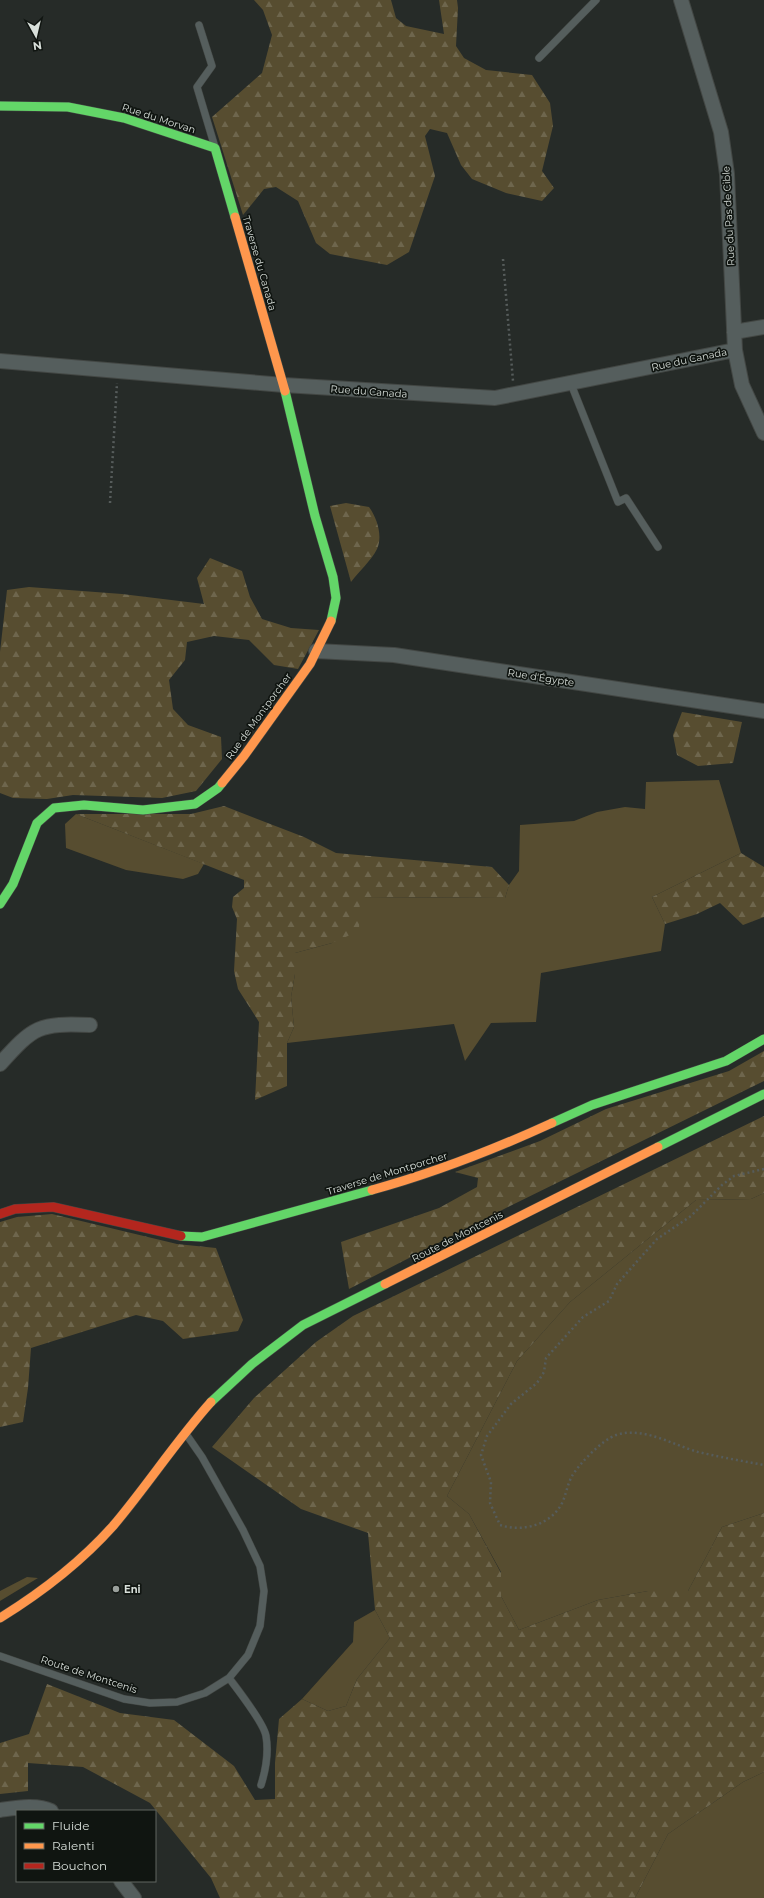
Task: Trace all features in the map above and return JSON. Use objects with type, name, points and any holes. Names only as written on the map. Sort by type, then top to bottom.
[{"type":"street","name":"Rue du Pas de Cible","points":[[681,0],[721,132],[727,174],[735,350],[742,385],[764,433]]},
{"type":"street","name":"Rue du Morvan","points":[[0,106],[68,107],[124,118],[215,148]]},
{"type":"street","name":"Traverse du Canada","points":[[215,148],[284,385]]},
{"type":"street","points":[[734,332],[764,327]]},
{"type":"street","name":"Rue du Canada","points":[[0,361],[284,385],[472,398],[495,398],[735,350]]},
{"type":"street","name":"Rue de Montporcher","points":[[0,904],[13,884],[38,823],[54,808],[84,806],[143,810],[194,804],[218,788],[253,744],[310,664],[333,617],[336,598],[333,577],[316,516],[284,385]]},
{"type":"street","name":"Rue d'Égypte","points":[[316,651],[394,655],[764,711]]},
{"type":"street","points":[[0,1064],[24,1038],[36,1030],[59,1023],[90,1025]]},
{"type":"street","name":"Traverse de Montporcher","points":[[0,1214],[15,1209],[54,1207],[182,1236],[202,1237],[402,1182],[496,1149],[592,1105],[726,1061],[764,1039]]},
{"type":"street","name":"Route de Montcenis","points":[[0,1618],[22,1605],[77,1564],[126,1512],[186,1434],[223,1390],[257,1360],[303,1325],[764,1094]]},
{"type":"street","points":[[0,1810],[30,1807],[49,1810]]},
{"type":"street","points":[[122,1882],[134,1898]]},
{"type":"lane","points":[[538,58],[596,0]]},
{"type":"lane","points":[[199,25],[212,66],[197,87],[215,148]]},
{"type":"lane","points":[[571,384],[618,502],[626,498],[658,547]]},
{"type":"lane","name":"Route de Montcenis","points":[[0,1656],[124,1698],[150,1703],[177,1702],[205,1693],[229,1678],[248,1656],[260,1626],[264,1590],[261,1572],[243,1530],[202,1457],[186,1434]]},
{"type":"lane","points":[[229,1678],[251,1708],[266,1735],[267,1763],[261,1785]]},
{"type":"path","points":[[503,259],[514,395]]},
{"type":"path","points":[[110,503],[118,372]]},
{"type":"path","points":[[764,1169],[734,1176],[722,1185],[691,1216],[657,1239],[617,1284],[609,1301],[583,1317],[546,1358],[544,1372],[537,1383],[511,1404],[487,1436],[481,1455],[491,1482],[490,1503],[500,1525],[512,1529],[528,1527],[550,1519],[561,1505],[572,1476],[590,1453],[616,1435],[634,1433],[652,1436],[680,1447],[725,1459],[764,1465]]},
{"type":"green space","points":[[254,0],[391,0],[396,18],[406,26],[444,34],[439,0],[457,0],[456,46],[464,58],[486,70],[532,75],[550,103],[553,126],[542,171],[554,188],[542,201],[506,193],[472,179],[461,165],[447,133],[430,129],[425,136],[435,176],[409,252],[387,265],[330,254],[316,243],[298,201],[276,187],[264,189],[243,215],[212,117],[262,73],[272,35],[263,10]]},
{"type":"green space","points":[[346,503],[369,507],[377,522],[379,533],[379,544],[377,549],[351,582],[330,506]]},
{"type":"green space","points":[[210,558],[242,571],[250,597],[262,619],[291,628],[319,630],[298,669],[274,665],[249,640],[214,636],[187,642],[185,660],[169,680],[173,709],[188,725],[221,737],[222,759],[196,791],[162,798],[73,795],[47,799],[13,798],[0,793],[0,652],[7,590],[29,587],[122,594],[204,604],[197,578]]},
{"type":"green space","points":[[682,712],[742,722],[733,763],[698,766],[677,755],[673,735]]},
{"type":"green space","points":[[719,780],[741,853],[652,897],[665,924],[661,951],[541,973],[536,1022],[491,1023],[465,1061],[454,1024],[287,1043],[294,1027],[291,997],[295,974],[295,953],[332,943],[360,897],[505,898],[509,885],[519,871],[520,825],[574,821],[597,812],[625,807],[645,809],[646,782]]},
{"type":"green space","points":[[224,806],[304,837],[336,853],[492,867],[509,885],[505,898],[360,897],[359,931],[332,943],[295,953],[295,974],[291,997],[294,1027],[287,1043],[287,1086],[255,1100],[259,1022],[238,989],[234,971],[237,919],[232,907],[233,897],[244,888],[244,880],[76,814],[191,814]]},
{"type":"green space","points":[[76,814],[204,864],[198,874],[183,879],[126,870],[66,848],[65,824]]},
{"type":"green space","points":[[741,853],[764,867],[764,917],[743,925],[720,903],[697,914],[665,924],[652,897]]},
{"type":"green space","points":[[764,1051],[764,1081],[506,1208],[349,1289],[341,1242],[439,1208],[477,1187],[478,1178],[455,1172],[540,1141],[606,1109],[729,1071]]},
{"type":"green space","points":[[764,1116],[764,1193],[751,1199],[696,1200],[570,1302],[517,1361],[447,1496],[469,1514],[501,1573],[501,1596],[519,1630],[598,1600],[648,1591],[688,1591],[722,1527],[764,1513],[764,1772],[743,1782],[668,1834],[635,1898],[220,1898],[211,1878],[150,1803],[83,1767],[28,1763],[28,1791],[0,1794],[0,1743],[29,1734],[47,1684],[120,1713],[174,1720],[234,1766],[255,1800],[275,1799],[275,1763],[279,1719],[302,1699],[328,1711],[346,1706],[357,1679],[390,1638],[375,1610],[368,1533],[301,1509],[212,1447],[254,1398],[316,1342],[353,1316]]},
{"type":"green space","points":[[764,1193],[764,1513],[722,1527],[688,1591],[648,1591],[598,1600],[519,1630],[501,1596],[501,1572],[469,1514],[447,1496],[517,1361],[570,1302],[696,1200],[751,1199]]},
{"type":"green space","points":[[52,1214],[177,1244],[216,1248],[243,1320],[238,1331],[183,1339],[163,1321],[136,1315],[31,1348],[28,1388],[23,1422],[0,1427],[0,1222],[17,1217]]},
{"type":"green space","points":[[27,1577],[38,1578],[0,1601],[0,1591]]},
{"type":"green space","points":[[375,1610],[390,1638],[357,1679],[346,1706],[328,1711],[302,1699],[353,1642],[354,1622]]},
{"type":"green space","points":[[764,1772],[764,1898],[635,1898],[668,1834],[743,1782]]},
{"type":"traffic: fast","points":[[0,106],[68,107],[124,118],[215,148],[235,217]]},
{"type":"traffic: fast","points":[[285,391],[315,516],[333,577],[336,598],[331,621]]},
{"type":"traffic: fast","points":[[0,904],[13,884],[37,823],[54,808],[84,805],[143,810],[195,804],[218,788],[222,783]]},
{"type":"traffic: fast","points":[[552,1123],[592,1105],[726,1061],[764,1039]]},
{"type":"traffic: fast","points":[[658,1147],[764,1094]]},
{"type":"traffic: fast","points":[[181,1236],[202,1237],[372,1190]]},
{"type":"traffic: fast","points":[[211,1402],[252,1364],[303,1325],[385,1284]]},
{"type":"traffic: slow","points":[[235,217],[285,391]]},
{"type":"traffic: slow","points":[[222,783],[244,756],[310,664],[331,621]]},
{"type":"traffic: slow","points":[[372,1190],[463,1160],[552,1123]]},
{"type":"traffic: slow","points":[[385,1284],[658,1147]]},
{"type":"traffic: slow","points":[[0,1618],[46,1587],[74,1565],[100,1540],[126,1511],[186,1432],[211,1402]]},
{"type":"traffic: jam","points":[[0,1214],[15,1209],[53,1207],[181,1236]]},
{"type":"place","name":"Eni","points":[[116,1589]]}]
